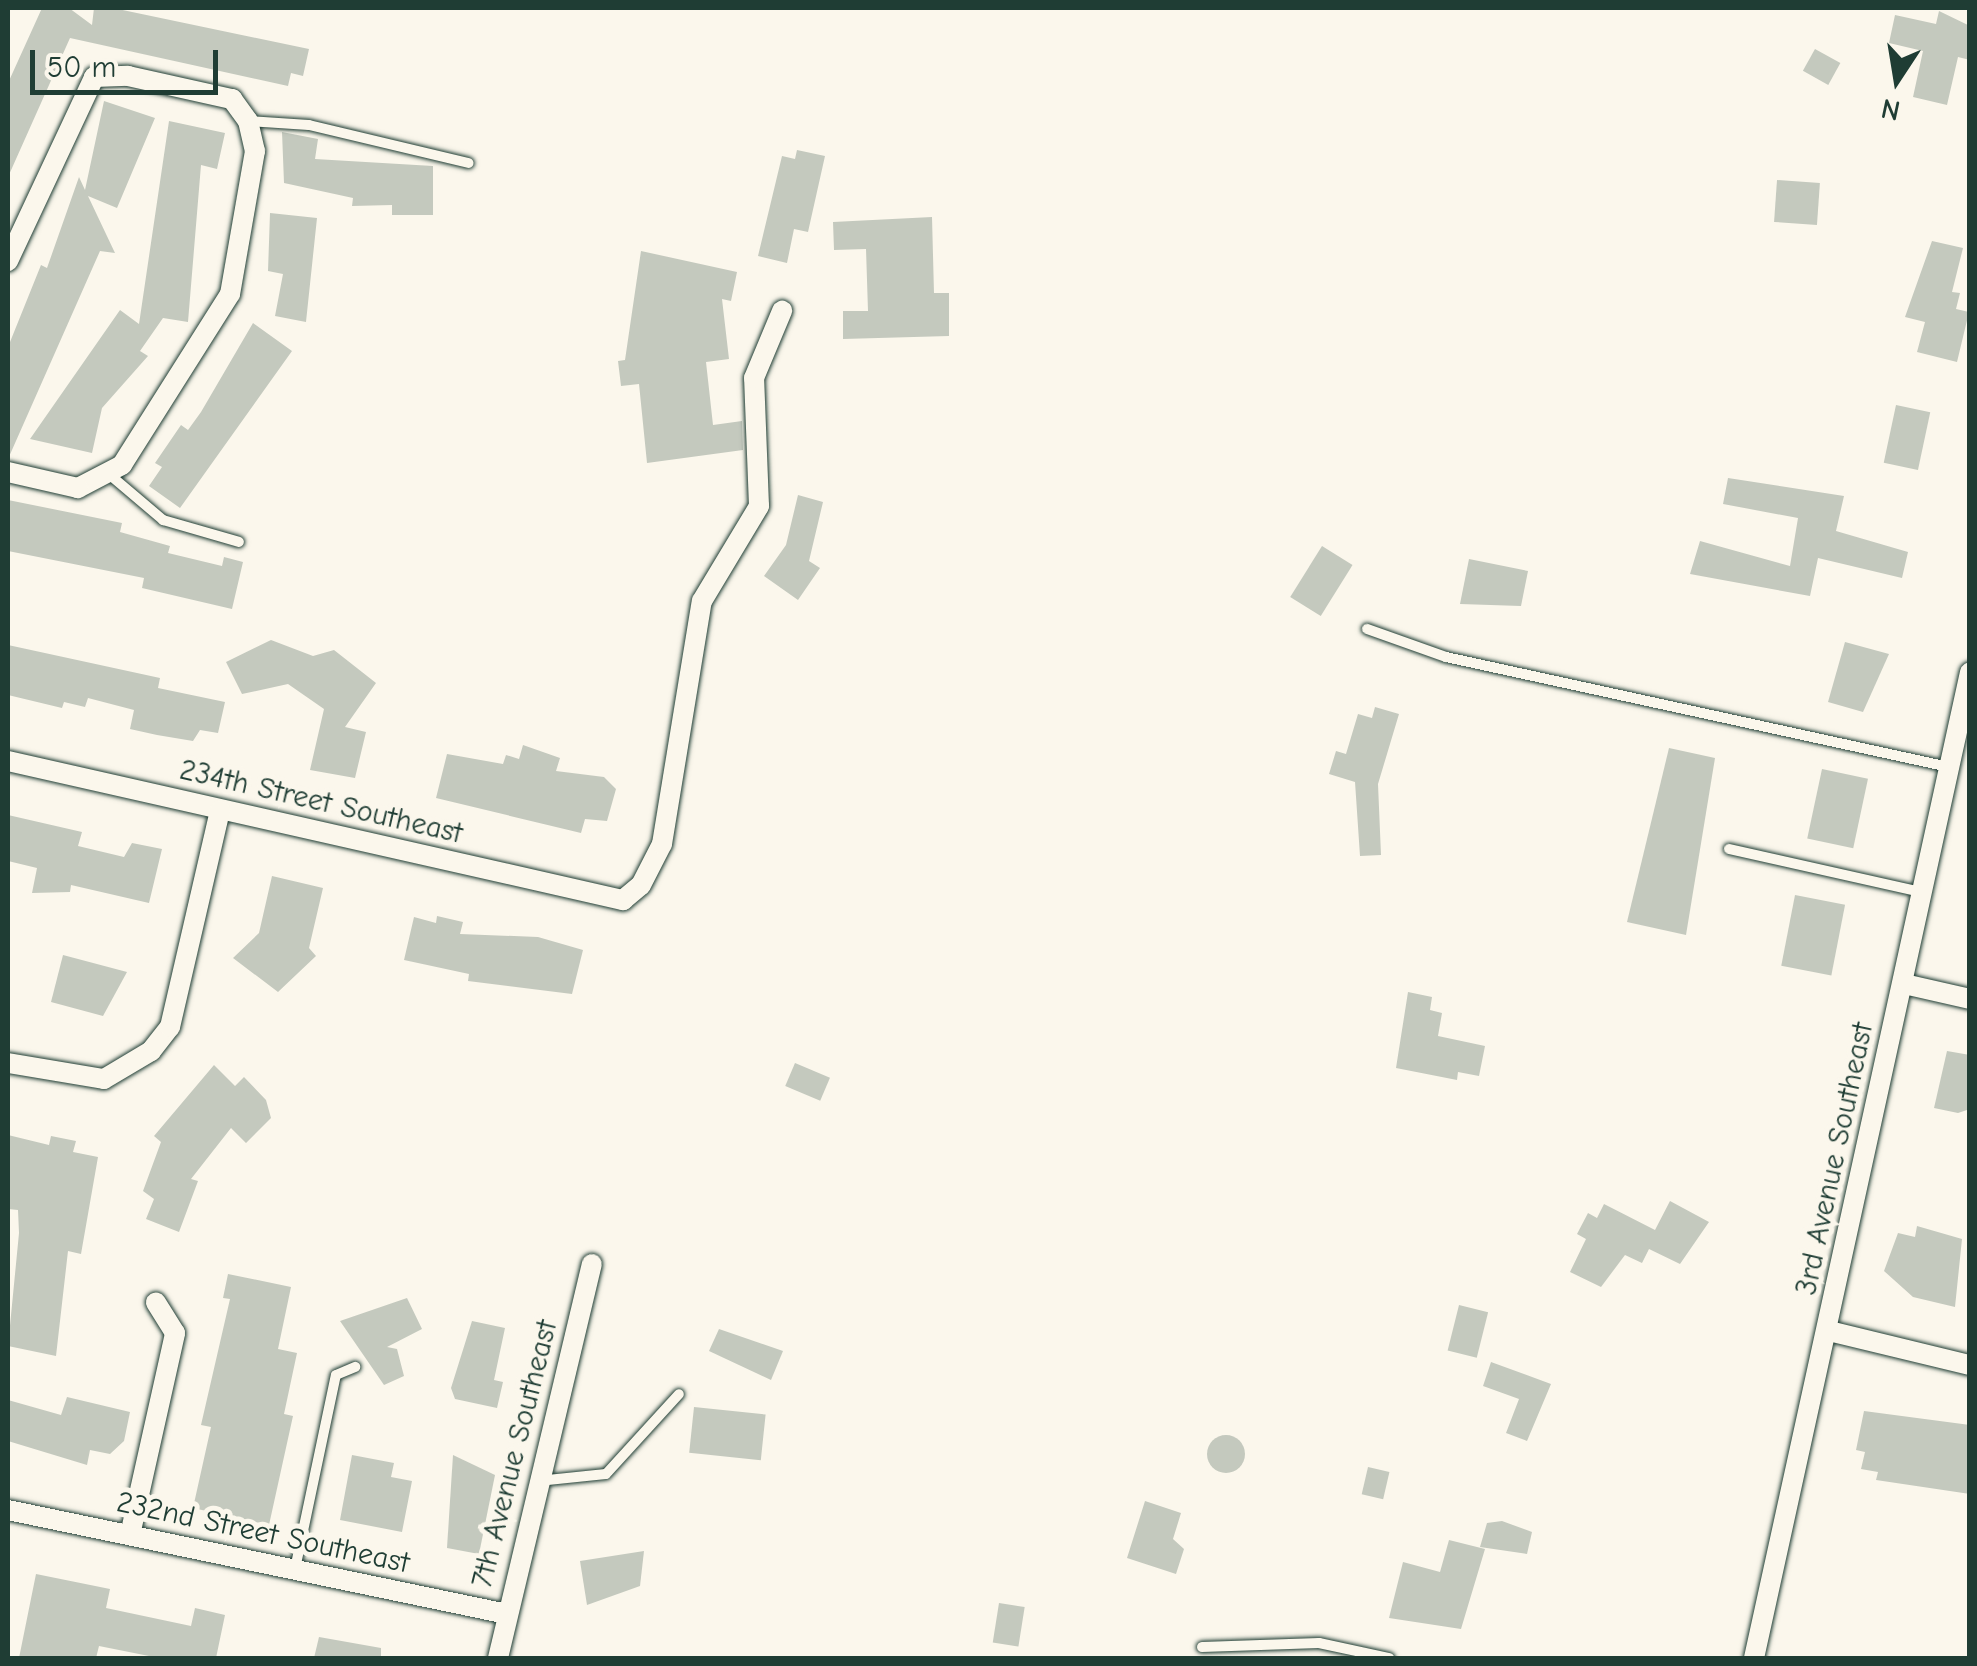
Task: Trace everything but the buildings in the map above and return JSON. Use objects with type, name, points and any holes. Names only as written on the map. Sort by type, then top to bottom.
[{"type":"street","points":[[8,261],[16,214],[94,77],[128,76],[232,99],[248,121],[254,152],[230,294],[106,479],[78,488],[8,472]]},
{"type":"street","name":"234th Street Southeast","points":[[8,761],[622,900],[641,884],[662,844],[702,601],[759,506],[754,378],[782,311]]},
{"type":"street","name":"3rd Avenue Southeast","points":[[1754,1658],[1829,1331],[1970,672]]},
{"type":"street","points":[[8,1063],[76,1080],[104,1078],[134,1064],[170,1027],[220,811]]},
{"type":"street","points":[[1904,984],[1970,999]]},
{"type":"street","name":"7th Avenue Southeast","points":[[498,1658],[537,1480],[592,1264]]},
{"type":"street","points":[[130,1535],[175,1333],[156,1302]]},
{"type":"street","points":[[1829,1331],[1970,1365]]},
{"type":"street","name":"232nd Street Southeast","points":[[8,1510],[507,1614]]},
{"type":"lane","points":[[248,121],[309,125],[469,162]]},
{"type":"lane","points":[[106,479],[163,520],[239,542]]},
{"type":"lane","points":[[1367,629],[1446,656],[1950,767]]},
{"type":"lane","points":[[1729,848],[1923,892]]},
{"type":"lane","points":[[295,1570],[336,1374],[356,1367]]},
{"type":"lane","points":[[537,1480],[606,1474],[680,1394]]},
{"type":"lane","points":[[1202,1647],[1318,1642],[1389,1658]]}]
